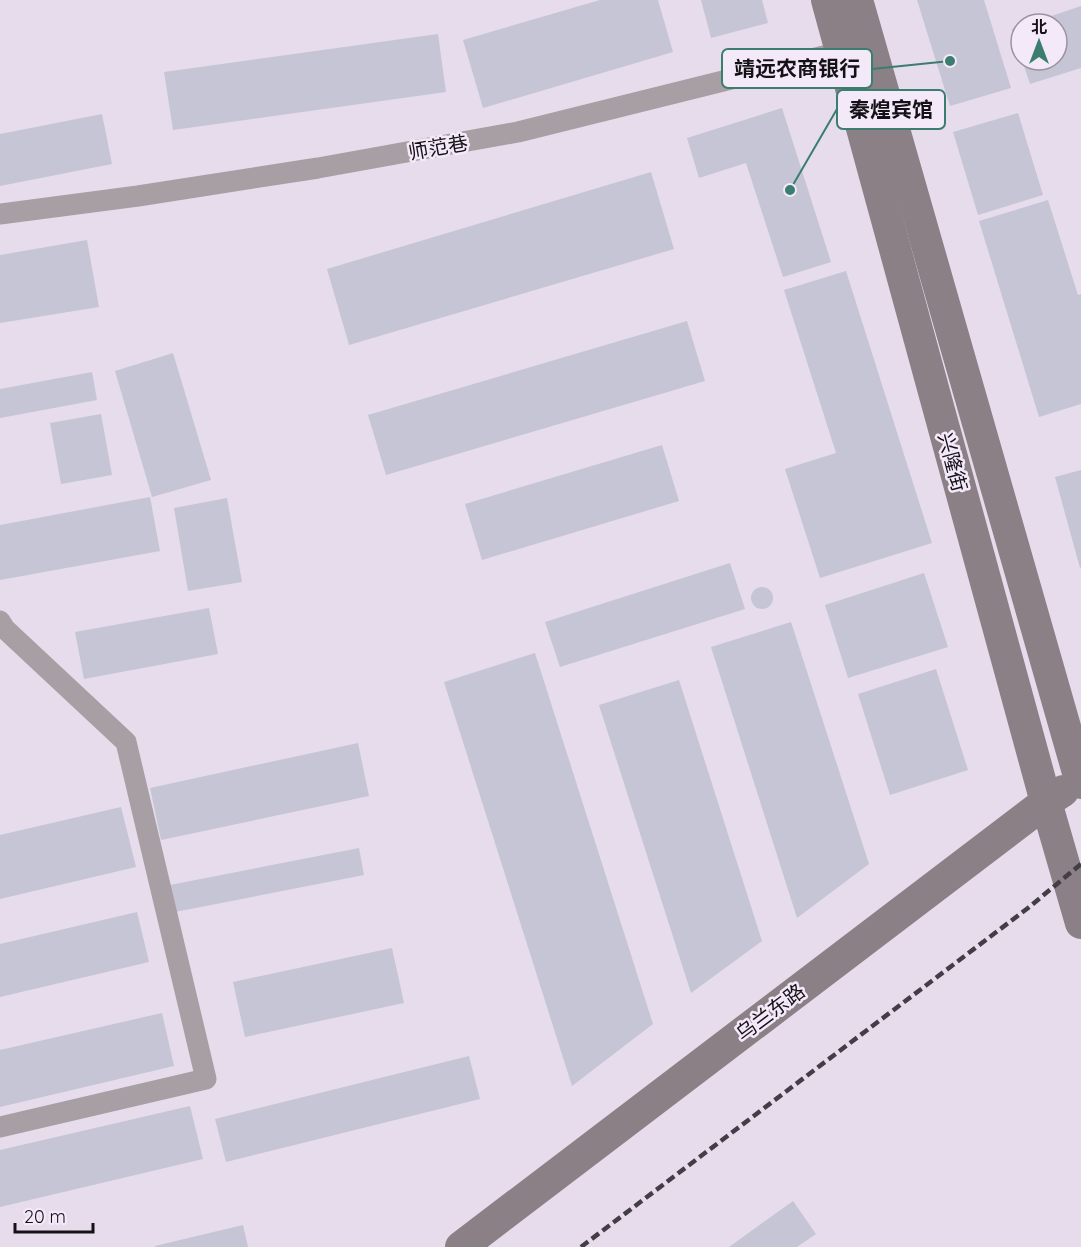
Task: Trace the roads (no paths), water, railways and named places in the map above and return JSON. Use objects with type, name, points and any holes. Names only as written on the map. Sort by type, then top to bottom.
[{"type":"main road","name":"兴隆街","points":[[827,0],[855,48],[1081,781]]},
{"type":"main road","name":"兴隆街","points":[[857,0],[855,48],[1046,802],[1081,923]]},
{"type":"main road","name":"乌兰东路","points":[[461,1247],[1046,802],[1081,781]]},
{"type":"street","name":"师范巷","points":[[0,214],[138,196],[318,168],[518,132],[855,48]]},
{"type":"street","points":[[0,1127],[206,1079],[126,742],[2,627]]},
{"type":"railway","points":[[581,1247],[1028,908],[1081,864]]},
{"type":"place","name":"靖远农商银行","points":[[950,61]]},
{"type":"place","name":"秦煌宾馆","points":[[790,190]]}]
